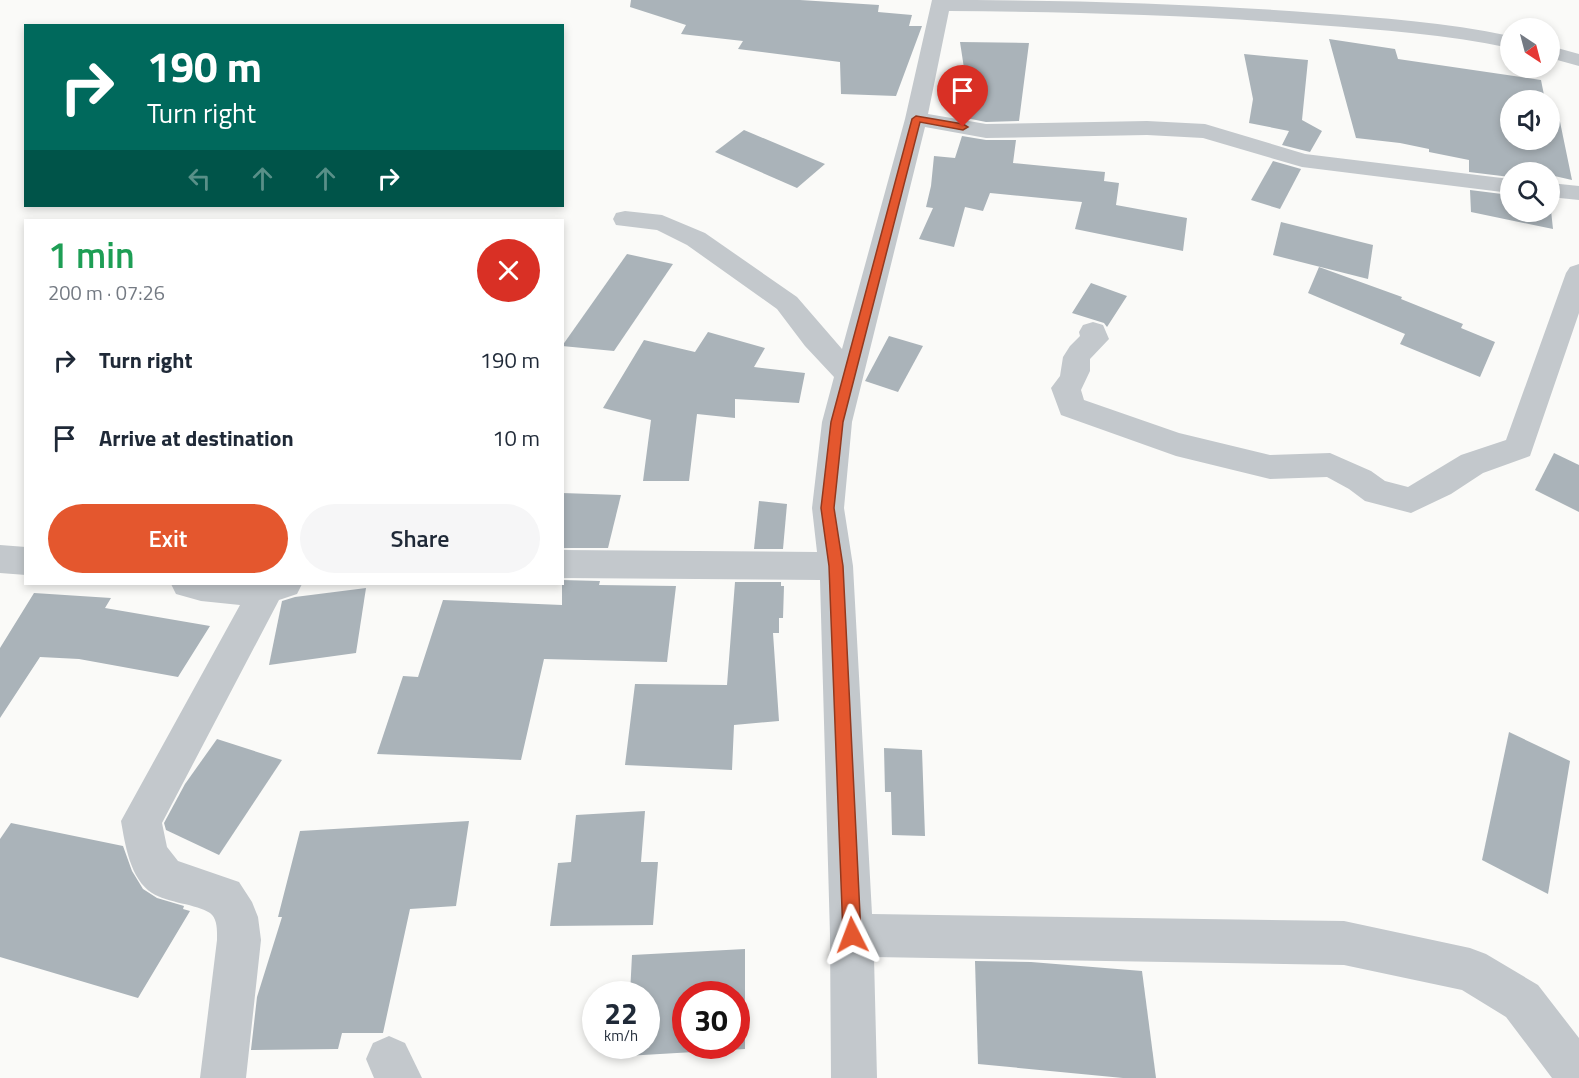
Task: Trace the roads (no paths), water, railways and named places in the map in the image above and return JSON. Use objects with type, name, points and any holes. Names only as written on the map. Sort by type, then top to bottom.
[{"type":"street","points":[[854,1078],[852,935],[836,566],[828,508],[837,422],[916,119],[942,2],[1298,17],[1451,30],[1500,40]]},
{"type":"street","points":[[1560,55],[1579,60]]},
{"type":"street","points":[[916,119],[986,130],[1147,128],[1205,131],[1302,160],[1348,168],[1500,185]]},
{"type":"street","points":[[1560,191],[1579,193]]},
{"type":"street","points":[[625,219],[662,223],[696,239],[787,303],[815,339],[849,374]]},
{"type":"street","points":[[1094,332],[1095,339],[1075,358],[1073,364],[1076,371],[1073,381],[1066,388],[1071,406],[1176,444],[1270,467],[1330,465],[1360,480],[1376,492],[1411,500],[1440,485],[1472,464],[1519,448],[1579,273]]},
{"type":"street","points":[[0,559],[24,561]]},
{"type":"street","points":[[564,564],[836,566]]},
{"type":"street","points":[[193,585],[228,592],[277,586]]},
{"type":"street","points":[[223,1078],[239,940],[237,917],[224,897],[165,878],[148,856],[141,821],[277,586]]},
{"type":"street","points":[[852,935],[1344,943],[1470,970],[1522,1001],[1579,1076]]}]
